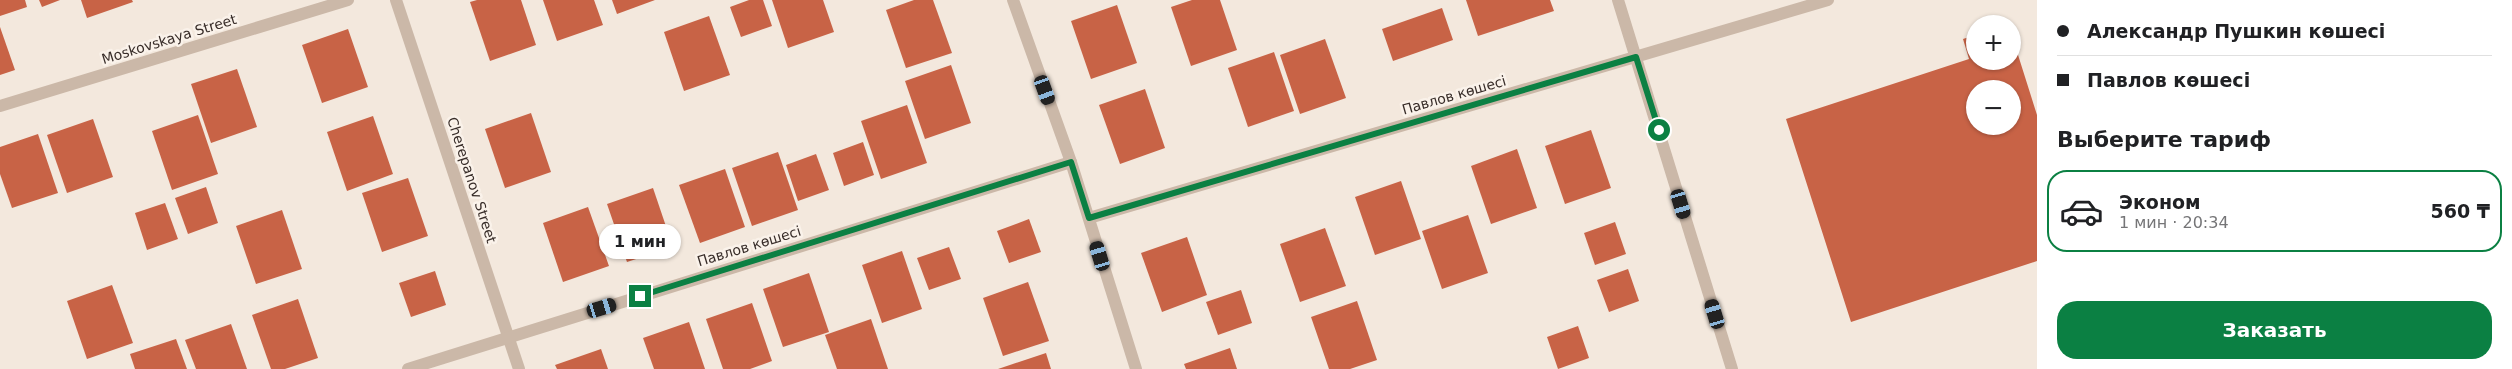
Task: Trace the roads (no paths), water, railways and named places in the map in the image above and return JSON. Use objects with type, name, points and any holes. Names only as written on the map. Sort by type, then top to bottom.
[{"type":"street","name":"Moskovskaya Street","points":[[0,106],[348,0]]},
{"type":"street","name":"Cherepanov Street","points":[[396,0],[518,369]]},
{"type":"street","points":[[1013,0],[1071,162],[1136,369]]},
{"type":"street","points":[[1618,0],[1732,369]]},
{"type":"street","name":"Павлов көшесі","points":[[1089,218],[1828,0]]},
{"type":"street","name":"Павлов көшесі","points":[[408,369],[1071,162]]}]
